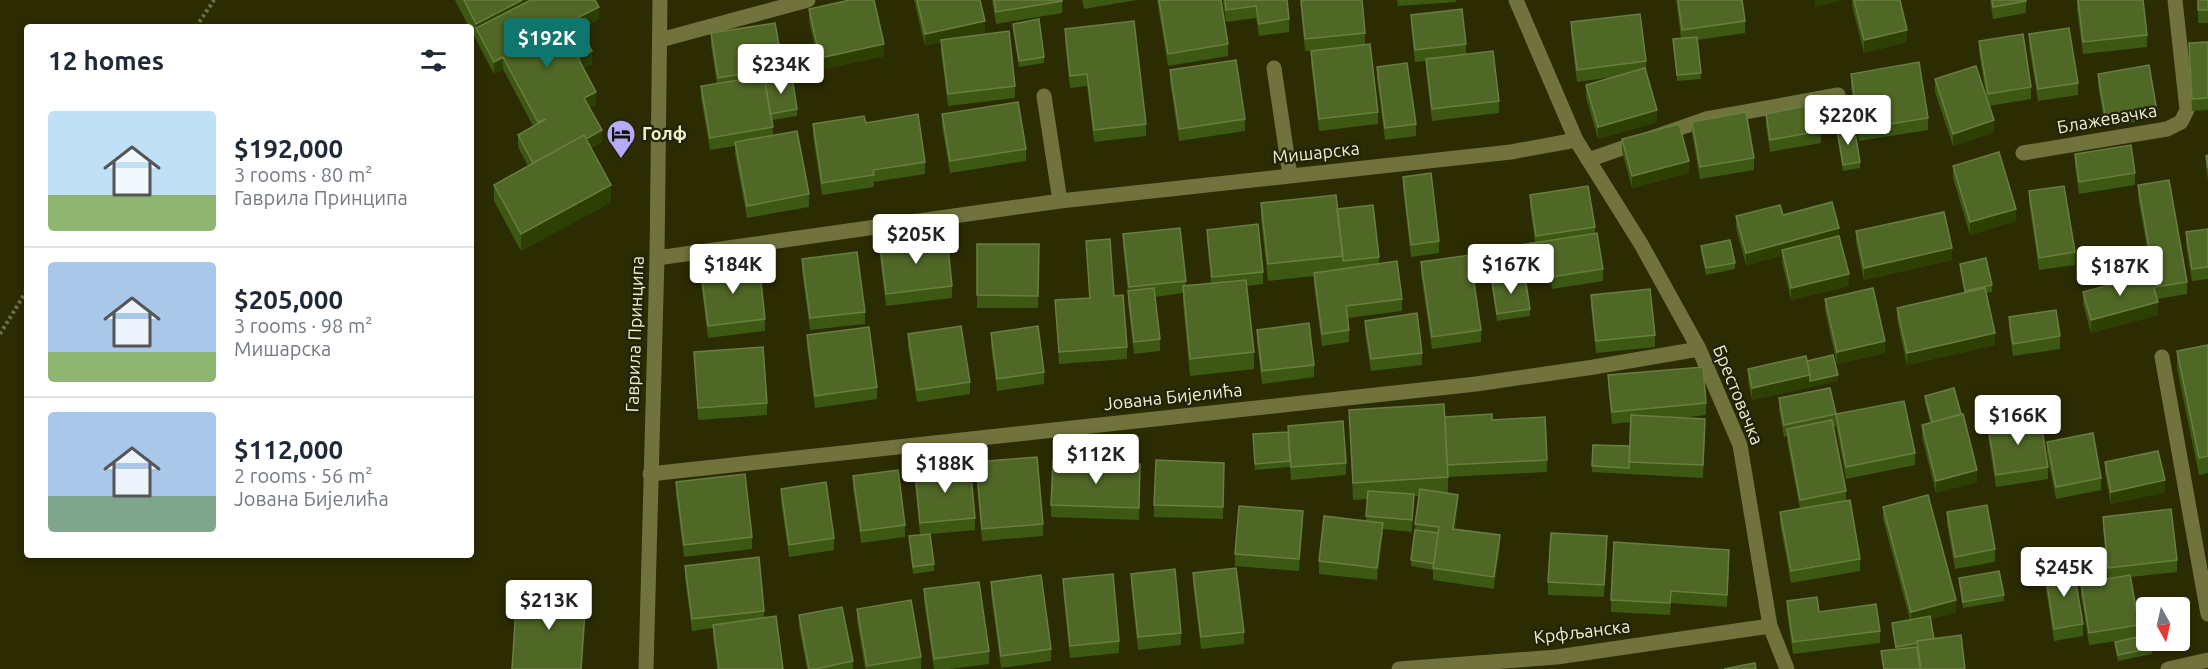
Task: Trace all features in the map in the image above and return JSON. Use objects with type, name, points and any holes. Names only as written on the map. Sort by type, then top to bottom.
[{"type":"street","name":"Гаврила Принципа","points":[[646,669],[657,258],[660,0]]},
{"type":"street","points":[[660,40],[808,0]]},
{"type":"street","name":"Брестовачка","points":[[1516,0],[1576,140],[1641,244],[1699,349],[1740,445],[1770,626],[1787,669]]},
{"type":"street","name":"Блажевачка","points":[[2023,153],[2167,129],[2181,122],[2187,110],[2175,0]]},
{"type":"street","points":[[1275,68],[1290,176]]},
{"type":"street","points":[[1588,160],[1706,119],[1838,95]]},
{"type":"street","points":[[1044,96],[1060,201]]},
{"type":"street","name":"Мишарска","points":[[657,258],[1060,201],[1511,152],[1576,140]]},
{"type":"street","name":"Јована Бијелића","points":[[650,474],[1476,384],[1699,349]]},
{"type":"street","points":[[2162,357],[2208,614]]},
{"type":"street","name":"Крфљанска","points":[[1399,669],[1558,663],[1770,626]]},
{"type":"street","points":[[2168,669],[2208,660]]},
{"type":"path","points":[[198,24],[214,0]]},
{"type":"path","points":[[0,334],[24,295]]},
{"type":"building","points":[[464,0],[522,0],[476,24]]},
{"type":"building","points":[[531,0],[595,0],[599,7],[575,19],[592,51],[578,58],[596,92],[584,98],[602,130],[586,139],[584,135],[533,163],[518,135],[546,119],[538,122],[503,57],[494,62],[476,28]]},
{"type":"building","points":[[850,0],[874,0],[884,44],[820,58],[809,9]]},
{"type":"building","points":[[917,0],[980,0],[985,21],[925,34]]},
{"type":"building","points":[[994,0],[1062,0],[1062,1],[996,12]]},
{"type":"building","points":[[1159,0],[1221,0],[1228,44],[1168,54]]},
{"type":"building","points":[[1225,0],[1287,0],[1289,19],[1259,24],[1256,6],[1226,10]]},
{"type":"building","points":[[1301,0],[1362,0],[1365,33],[1305,39]]},
{"type":"building","points":[[1678,0],[1742,0],[1745,21],[1682,30]]},
{"type":"building","points":[[1854,0],[1900,0],[1907,30],[1864,40]]},
{"type":"building","points":[[1992,0],[2026,0],[2026,1],[1993,7]]},
{"type":"building","points":[[2078,0],[2143,0],[2147,35],[2083,42]]},
{"type":"building","points":[[2198,0],[2208,0],[2208,10],[2198,10]]},
{"type":"building","points":[[1462,9],[1466,44],[1415,50],[1411,15]]},
{"type":"building","points":[[1640,14],[1646,61],[1577,70],[1571,22]]},
{"type":"building","points":[[1039,19],[1044,57],[1019,61],[1013,24]]},
{"type":"building","points":[[1134,21],[1146,124],[1094,130],[1087,74],[1070,76],[1065,29]]},
{"type":"building","points":[[775,23],[783,67],[718,78],[711,33]]},
{"type":"building","points":[[2069,28],[2078,83],[2038,89],[2029,34]]},
{"type":"building","points":[[1009,31],[1015,86],[948,94],[941,40]]},
{"type":"building","points":[[2023,34],[2031,87],[1988,94],[1979,41]]},
{"type":"building","points":[[1697,37],[1701,73],[1677,75],[1673,39]]},
{"type":"building","points":[[2208,42],[2208,98],[2192,99],[2189,43]]},
{"type":"building","points":[[1370,44],[1378,112],[1319,119],[1311,51]]},
{"type":"building","points":[[1493,51],[1499,101],[1432,109],[1426,59]]},
{"type":"building","points":[[1236,60],[1245,119],[1179,129],[1170,70]]},
{"type":"building","points":[[1919,62],[1928,118],[1859,129],[1851,74]]},
{"type":"building","points":[[1407,63],[1416,124],[1385,128],[1377,67]]},
{"type":"building","points":[[2149,65],[2156,106],[2105,115],[2098,74]]},
{"type":"building","points":[[1976,66],[1994,120],[1953,134],[1935,79]]},
{"type":"building","points":[[1645,68],[1657,110],[1598,127],[1586,85]]},
{"type":"building","points":[[764,76],[773,127],[710,138],[701,86]]},
{"type":"building","points":[[792,77],[797,109],[770,114],[765,81]]},
{"type":"building","points":[[1018,102],[1026,149],[950,161],[942,114]]},
{"type":"building","points":[[1816,104],[1821,131],[1770,140],[1766,114]]},
{"type":"building","points":[[1746,112],[1754,158],[1700,167],[1692,122]]},
{"type":"building","points":[[918,114],[925,162],[873,170],[874,175],[822,183],[813,124],[864,116],[866,123]]},
{"type":"building","points":[[1679,124],[1689,161],[1632,176],[1622,139]]},
{"type":"building","points":[[1854,126],[1860,162],[1843,165],[1837,129]]},
{"type":"building","points":[[797,131],[809,194],[747,206],[735,142]]},
{"type":"building","points":[[584,135],[611,185],[521,234],[494,185]]},
{"type":"building","points":[[2131,145],[2135,173],[2079,182],[2075,154]]},
{"type":"building","points":[[1999,152],[2016,209],[1970,222],[1953,166]]},
{"type":"building","points":[[1431,173],[1439,241],[1411,245],[1403,177]]},
{"type":"building","points":[[2169,180],[2187,282],[2156,287],[2138,185]]},
{"type":"building","points":[[1588,186],[1595,227],[1536,236],[1530,195]]},
{"type":"building","points":[[2064,186],[2075,252],[2039,258],[2029,191]]},
{"type":"building","points":[[1336,195],[1343,256],[1268,264],[1261,203]]},
{"type":"building","points":[[1832,202],[1839,228],[1746,253],[1736,216],[1780,205],[1783,215]]},
{"type":"building","points":[[1373,205],[1379,257],[1343,261],[1337,209]]},
{"type":"building","points":[[1944,212],[1952,248],[1864,268],[1856,231]]},
{"type":"building","points":[[1258,224],[1263,272],[1212,277],[1207,230]]},
{"type":"building","points":[[1180,228],[1186,281],[1129,287],[1123,234]]},
{"type":"building","points":[[2208,229],[2208,267],[2192,269],[2186,232]]},
{"type":"building","points":[[1597,233],[1603,269],[1552,277],[1551,266],[1492,275],[1488,250]]},
{"type":"building","points":[[1839,236],[1849,274],[1791,288],[1782,250]]},
{"type":"building","points":[[947,237],[952,286],[886,294],[880,245]]},
{"type":"building","points":[[1110,239],[1114,296],[1123,295],[1127,347],[1059,352],[1055,300],[1090,298],[1086,241]]},
{"type":"building","points":[[1730,240],[1735,263],[1706,268],[1701,246]]},
{"type":"building","points":[[977,244],[1039,244],[1038,296],[977,295]]},
{"type":"building","points":[[857,252],[865,312],[810,318],[802,259]]},
{"type":"building","points":[[1470,255],[1481,330],[1432,337],[1421,262]]},
{"type":"building","points":[[1986,258],[1992,285],[1965,291],[1960,264]]},
{"type":"building","points":[[1397,261],[1402,299],[1346,306],[1349,330],[1322,334],[1314,273]]},
{"type":"building","points":[[759,264],[765,319],[708,326],[701,271]]},
{"type":"building","points":[[2150,274],[2158,302],[2091,320],[2083,292]]},
{"type":"building","points":[[1525,276],[1530,309],[1497,314],[1492,281]]},
{"type":"building","points":[[1246,280],[1254,352],[1190,359],[1183,286]]},
{"type":"building","points":[[1154,288],[1160,339],[1134,342],[1128,291]]},
{"type":"building","points":[[1873,288],[1885,341],[1837,352],[1825,299]]},
{"type":"building","points":[[1985,288],[1995,333],[1907,353],[1897,308]]},
{"type":"building","points":[[1650,289],[1655,335],[1596,341],[1591,295]]},
{"type":"building","points":[[2056,310],[2060,336],[2013,344],[2009,317]]},
{"type":"building","points":[[1417,313],[1422,353],[1371,359],[1365,321]]},
{"type":"building","points":[[1309,323],[1314,365],[1262,371],[1257,330]]},
{"type":"building","points":[[961,326],[970,382],[917,390],[908,334]]},
{"type":"building","points":[[1038,326],[1044,372],[997,379],[991,333]]},
{"type":"building","points":[[869,327],[877,387],[815,396],[807,335]]},
{"type":"building","points":[[2208,345],[2208,456],[2199,458],[2177,351]]},
{"type":"building","points":[[763,347],[767,403],[698,408],[694,352]]},
{"type":"building","points":[[1833,355],[1838,375],[1810,381],[1807,361]]},
{"type":"building","points":[[1806,356],[1810,375],[1752,388],[1748,369]]},
{"type":"building","points":[[1703,367],[1706,403],[1612,412],[1608,375]]},
{"type":"building","points":[[1830,388],[1836,414],[1784,425],[1779,398]]},
{"type":"building","points":[[1954,388],[1961,414],[1932,422],[1925,396]]},
{"type":"building","points":[[1904,401],[1915,453],[1846,467],[1836,414]]},
{"type":"building","points":[[1444,404],[1448,477],[1353,483],[1349,410]]},
{"type":"building","points":[[1492,414],[1492,420],[1545,417],[1547,460],[1447,465],[1445,417]]},
{"type":"building","points":[[1963,414],[1977,470],[1936,481],[1922,425]]},
{"type":"building","points":[[1631,415],[1705,419],[1703,465],[1629,462]]},
{"type":"building","points":[[2040,416],[2048,467],[1996,475],[1988,425]]},
{"type":"building","points":[[1832,420],[1846,491],[1800,500],[1787,429]]},
{"type":"building","points":[[1343,421],[1346,463],[1291,467],[1288,426]]},
{"type":"building","points":[[1288,432],[1290,461],[1255,464],[1253,434]]},
{"type":"building","points":[[2093,433],[2101,478],[2056,487],[2047,442]]},
{"type":"building","points":[[1593,445],[1630,446],[1629,468],[1592,466]]},
{"type":"building","points":[[2158,451],[2165,480],[2111,492],[2105,462]]},
{"type":"building","points":[[1037,457],[1043,524],[982,529],[976,462]]},
{"type":"building","points":[[1156,460],[1224,463],[1223,507],[1154,505]]},
{"type":"building","points":[[1053,461],[1140,464],[1139,508],[1051,505]]},
{"type":"building","points":[[970,465],[975,518],[920,523],[915,471]]},
{"type":"building","points":[[898,470],[905,525],[861,531],[853,476]]},
{"type":"building","points":[[745,474],[752,537],[684,545],[676,482]]},
{"type":"building","points":[[826,482],[834,538],[789,545],[781,489]]},
{"type":"building","points":[[1420,489],[1458,495],[1453,529],[1500,535],[1494,577],[1433,568],[1439,527],[1415,524]]},
{"type":"building","points":[[1368,491],[1414,494],[1412,520],[1366,516]]},
{"type":"building","points":[[1928,495],[1956,600],[1911,612],[1883,507]]},
{"type":"building","points":[[1850,500],[1860,559],[1791,571],[1780,512]]},
{"type":"building","points":[[1987,505],[1995,549],[1955,557],[1947,512]]},
{"type":"building","points":[[1239,506],[1303,511],[1299,559],[1235,554]]},
{"type":"building","points":[[2171,509],[2177,560],[2108,568],[2103,517]]},
{"type":"building","points":[[1324,516],[1383,523],[1377,568],[1319,561]]},
{"type":"building","points":[[1415,530],[1438,533],[1434,564],[1411,560]]},
{"type":"building","points":[[1551,533],[1607,536],[1604,585],[1548,582]]},
{"type":"building","points":[[930,534],[934,564],[913,567],[909,536]]},
{"type":"building","points":[[1614,542],[1729,550],[1727,595],[1671,591],[1670,603],[1611,600]]},
{"type":"building","points":[[759,557],[764,611],[692,619],[685,566]]},
{"type":"building","points":[[2073,566],[2083,624],[2054,629],[2045,571]]},
{"type":"building","points":[[1236,568],[1244,632],[1201,637],[1193,573]]},
{"type":"building","points":[[1175,569],[1181,633],[1138,637],[1131,574]]},
{"type":"building","points":[[1999,571],[2004,595],[1963,602],[1959,578]]},
{"type":"building","points":[[1113,574],[1119,641],[1070,646],[1063,579]]},
{"type":"building","points":[[1041,575],[1051,649],[1001,656],[991,582]]},
{"type":"building","points":[[2130,575],[2136,608],[2136,625],[2089,633],[2081,583]]},
{"type":"building","points":[[979,582],[989,651],[934,659],[924,589]]},
{"type":"building","points":[[517,592],[586,596],[581,669],[512,669]]},
{"type":"building","points":[[1817,597],[1819,612],[1876,604],[1880,631],[1793,642],[1787,601]]},
{"type":"building","points":[[911,600],[921,657],[867,666],[857,609]]},
{"type":"building","points":[[842,607],[853,661],[809,669],[799,615]]},
{"type":"building","points":[[776,616],[783,669],[719,669],[713,625]]},
{"type":"building","points":[[1930,616],[1934,639],[1896,647],[1892,623]]},
{"type":"building","points":[[1961,635],[1965,669],[1921,669],[1917,641]]},
{"type":"building","points":[[2136,637],[2137,651],[2118,655],[2115,642]]},
{"type":"building","points":[[1917,647],[1920,669],[1884,669],[1881,651]]},
{"type":"building","points":[[1755,663],[1756,669],[1724,669]]},
{"type":"place","name":"Голф","points":[[621,160]]}]
